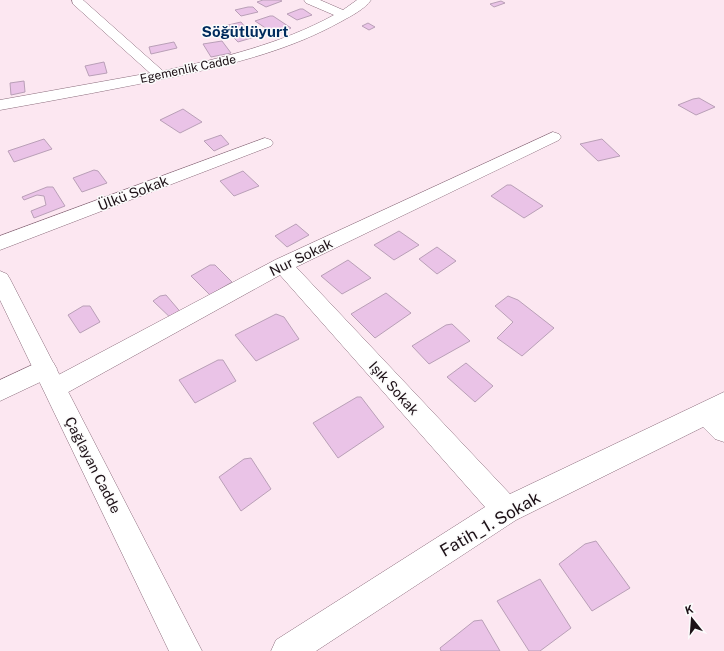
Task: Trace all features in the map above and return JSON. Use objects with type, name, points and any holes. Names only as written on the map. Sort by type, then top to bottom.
[{"type":"street","points":[[310,0],[345,15]]},
{"type":"street","name":"Egemenlik Cadde","points":[[0,104],[161,76],[244,57],[301,37],[345,15],[365,0]]},
{"type":"street","points":[[77,1],[161,76]]},
{"type":"street","name":"Nur Sokak","points":[[0,391],[50,379],[282,265],[553,138]]},
{"type":"street","name":"Ülkü Sokak","points":[[0,243],[265,143]]},
{"type":"street","name":"Işık Sokak","points":[[282,265],[506,510]]},
{"type":"street","name":"Çağlayan Cadde","points":[[0,279],[186,651]]},
{"type":"street","name":"Fatih_1. Sokak","points":[[287,651],[506,510],[718,415]]},
{"type":"building","points":[[263,0],[282,1],[266,7],[257,2]]},
{"type":"building","points":[[501,1],[505,3],[494,7],[490,4]]},
{"type":"building","points":[[253,7],[258,12],[241,16],[235,10]]},
{"type":"building","points":[[303,9],[312,15],[297,20],[287,14]]},
{"type":"building","points":[[273,16],[291,28],[280,33],[273,29],[267,29],[255,21]]},
{"type":"building","points":[[241,22],[245,27],[227,31],[224,26]]},
{"type":"building","points":[[368,23],[375,27],[369,30],[362,26]]},
{"type":"building","points":[[253,32],[258,36],[238,42],[233,37]]},
{"type":"building","points":[[222,41],[231,53],[211,57],[203,44]]},
{"type":"building","points":[[174,42],[177,48],[151,54],[149,47]]},
{"type":"building","points":[[104,62],[107,73],[89,76],[85,66]]},
{"type":"building","points":[[24,81],[25,92],[11,95],[10,83]]},
{"type":"building","points":[[699,98],[715,107],[696,115],[678,105],[693,99]]},
{"type":"building","points":[[183,109],[202,122],[180,133],[160,120]]},
{"type":"building","points":[[221,135],[229,144],[214,151],[204,141]]},
{"type":"building","points":[[44,139],[52,149],[14,162],[8,151]]},
{"type":"building","points":[[602,139],[620,156],[598,161],[580,144]]},
{"type":"building","points":[[94,170],[98,171],[107,183],[82,192],[73,178]]},
{"type":"building","points":[[243,171],[259,186],[234,196],[220,181]]},
{"type":"building","points":[[507,185],[511,185],[543,206],[524,218],[491,196]]},
{"type":"building","points":[[47,187],[53,187],[65,206],[34,218],[31,211],[46,205],[44,196],[37,195],[24,200],[22,197]]},
{"type":"building","points":[[296,224],[309,235],[287,247],[275,236]]},
{"type":"building","points":[[399,231],[419,245],[394,260],[374,245]]},
{"type":"building","points":[[437,247],[456,261],[437,274],[419,259]]},
{"type":"building","points":[[348,260],[371,278],[342,294],[321,276]]},
{"type":"building","points":[[210,265],[215,265],[232,282],[210,295],[191,276]]},
{"type":"building","points":[[386,293],[411,313],[375,338],[351,314]]},
{"type":"building","points":[[166,295],[183,315],[175,322],[153,301],[160,296]]},
{"type":"building","points":[[508,296],[518,300],[554,328],[522,356],[497,338],[513,322],[495,306]]},
{"type":"building","points":[[83,306],[90,306],[100,322],[80,333],[68,315]]},
{"type":"building","points":[[276,314],[284,317],[299,339],[256,361],[235,335]]},
{"type":"building","points":[[452,324],[470,341],[429,364],[412,346],[446,325]]},
{"type":"building","points":[[218,360],[223,360],[236,381],[195,403],[179,380]]},
{"type":"building","points":[[466,363],[493,386],[475,402],[447,377]]},
{"type":"building","points":[[357,397],[361,397],[384,427],[338,458],[313,423]]},
{"type":"building","points":[[251,458],[271,489],[241,511],[219,477],[244,459]]},
{"type":"building","points":[[596,541],[630,588],[592,611],[559,564],[585,544]]},
{"type":"building","points":[[540,579],[571,628],[540,651],[529,651],[497,601]]},
{"type":"building","points":[[482,620],[500,651],[441,651],[440,648],[474,621]]},
{"type":"district","name":"Söğütlüyurt","points":[[245,31]]}]
